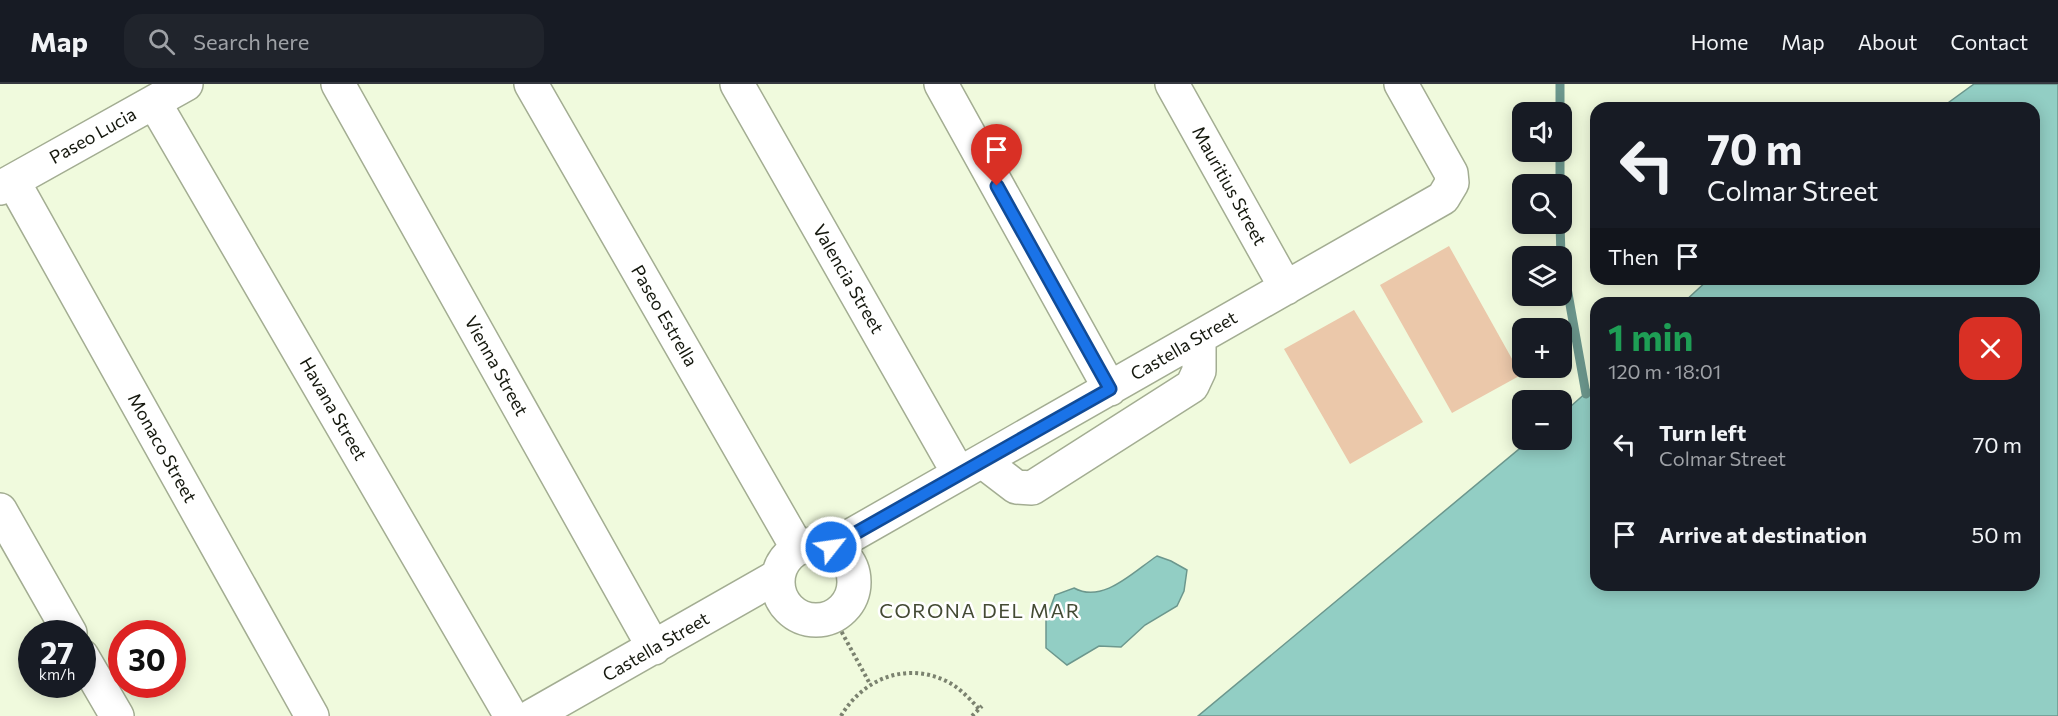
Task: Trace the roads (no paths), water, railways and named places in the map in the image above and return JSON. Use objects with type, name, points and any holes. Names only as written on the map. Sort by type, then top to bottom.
[{"type":"street","name":"Paseo Lucia","points":[[6,185],[186,84]]},
{"type":"street","name":"Vienna Street","points":[[338,84],[654,648]]},
{"type":"street","name":"Paseo Estrella","points":[[531,84],[798,549]]},
{"type":"street","name":"Valencia Street","points":[[736,84],[970,468]]},
{"type":"street","points":[[941,84],[1110,389]]},
{"type":"street","name":"Mauritius Street","points":[[1172,84],[1286,288]]},
{"type":"street","name":"Castella Street","points":[[831,547],[1443,198],[1452,183],[1451,174],[1401,84]]},
{"type":"street","name":"Havana Street","points":[[154,102],[511,716]]},
{"type":"street","name":"Monaco Street","points":[[6,185],[312,716]]},
{"type":"street","points":[[970,468],[1016,487],[1032,488],[1192,386],[1199,371],[1199,338]]},
{"type":"street","points":[[0,510],[63,620]]},
{"type":"street","points":[[813,544],[831,547],[837,549],[846,558],[852,569],[855,581],[853,594],[847,605],[833,616],[814,621],[801,617],[790,611],[780,595],[778,576],[782,564],[790,554],[798,549],[813,544]]},
{"type":"street","name":"Castella Street","points":[[532,716],[778,576]]},
{"type":"street","points":[[96,680],[117,716]]},
{"type":"water","points":[[1974,84],[2058,84],[2058,716],[1198,716],[1518,450],[1572,450],[1572,405],[1590,389],[1590,591],[2040,591],[2040,297],[1690,297],[1702,285],[2040,285],[2040,102],[1949,102]]},
{"type":"water","points":[[1157,556],[1187,570],[1184,591],[1177,606],[1145,625],[1121,647],[1099,646],[1067,665],[1046,648],[1046,620],[1055,595],[1074,588],[1085,592],[1107,589]]},
{"type":"waterway","points":[[1560,84],[1560,102]]},
{"type":"waterway","points":[[1560,162],[1560,174]]},
{"type":"waterway","points":[[1560,234],[1561,246]]},
{"type":"waterway","points":[[1570,306],[1586,394]]},
{"type":"district","name":"CORONA DEL MAR","points":[[980,611]]}]
